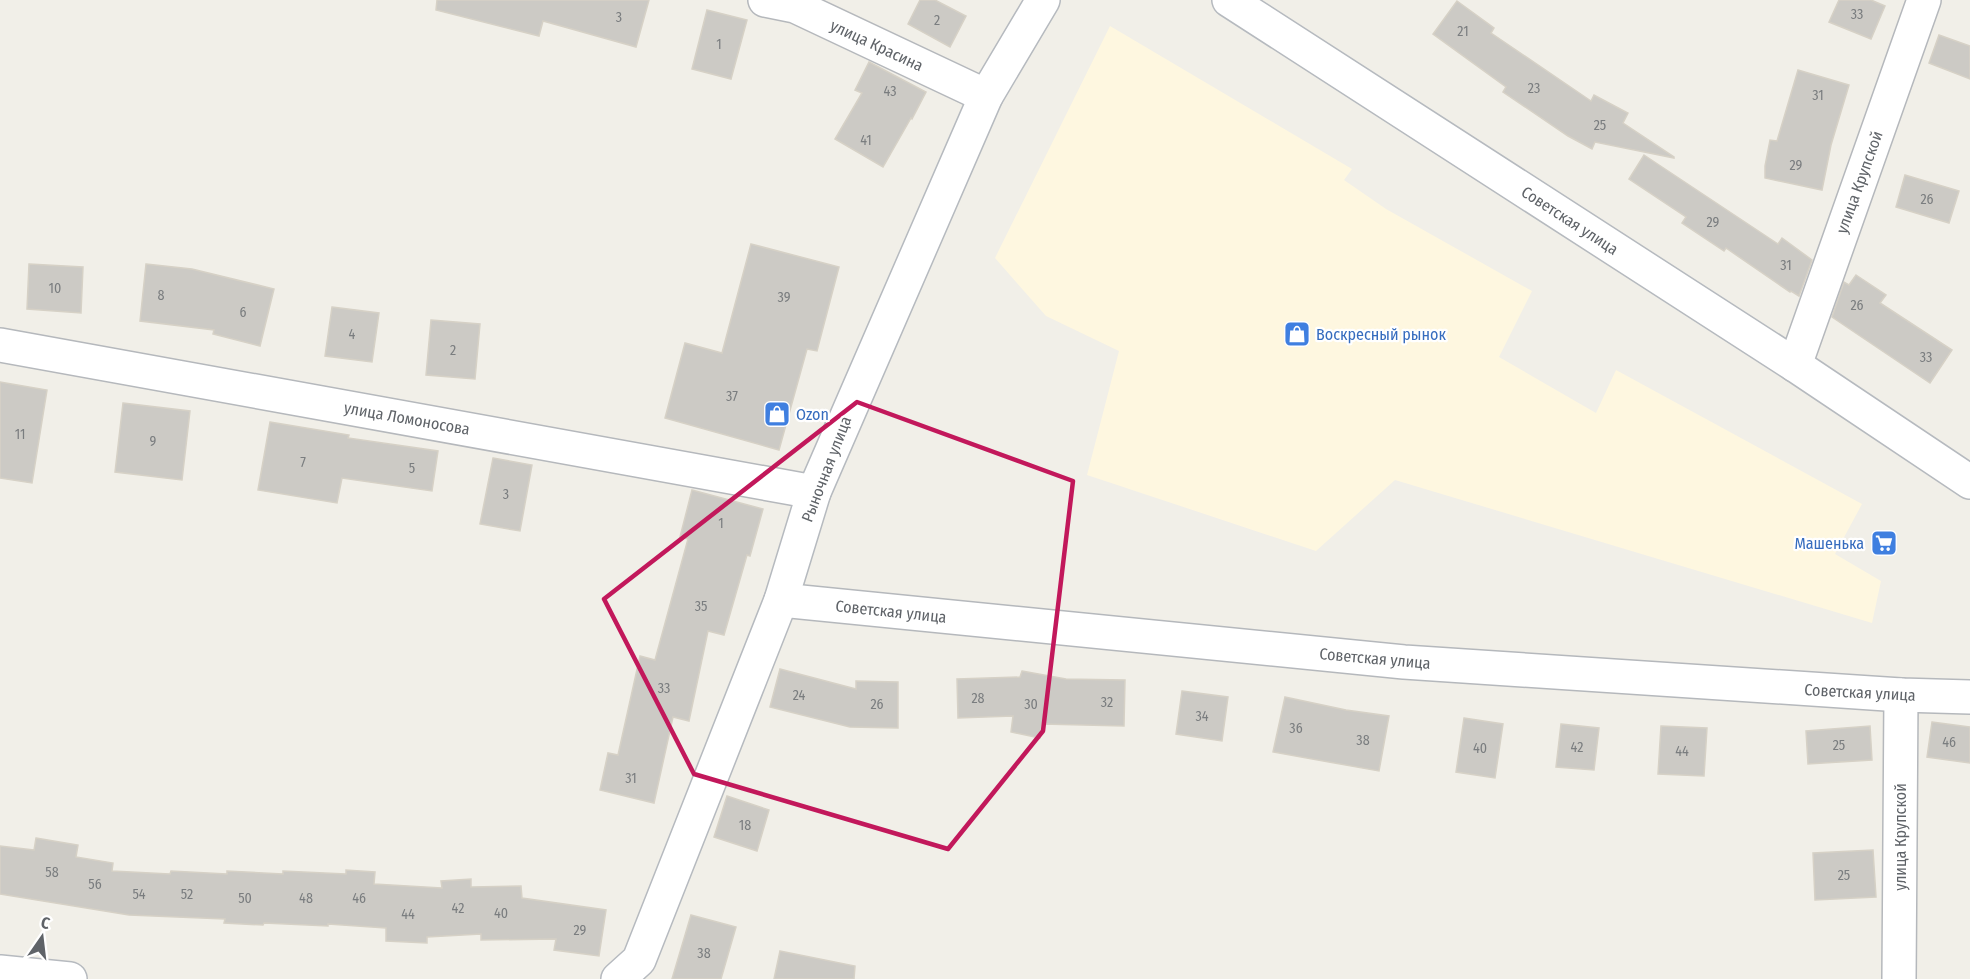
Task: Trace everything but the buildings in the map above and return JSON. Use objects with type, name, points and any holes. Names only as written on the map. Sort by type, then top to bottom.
[{"type":"street","name":"улица Красина","points":[[765,0],[795,6],[986,96]]},
{"type":"street","name":"Рыночная улица","points":[[618,979],[639,960],[781,600],[814,492],[986,96],[1043,0]]},
{"type":"street","name":"Советская улица","points":[[1229,0],[1795,365],[1970,482]]},
{"type":"street","name":"улица Крупской","points":[[1795,365],[1924,0]]},
{"type":"street","name":"улица Ломоносова","points":[[0,345],[814,492]]},
{"type":"street","name":"Советская улица","points":[[781,600],[1404,662],[1901,695],[1970,697]]},
{"type":"street","name":"улица Крупской","points":[[1899,979],[1901,695]]},
{"type":"street","points":[[0,972],[70,979]]},
{"type":"highlighted area","points":[[857,402],[1073,481],[1043,731],[948,849],[694,774],[604,599]]},
{"type":"shaded area","name":"Воскресный рынок","points":[[1110,26],[1352,169],[1344,180],[1386,209],[1532,291],[1499,357],[1596,413],[1616,370],[1862,504],[1835,554],[1881,581],[1872,623],[1395,480],[1316,551],[1087,475],[1119,351],[1046,316],[995,258]]},
{"type":"place","name":"Воскресный рынок","points":[[1297,334]]},
{"type":"place","name":"Ozon","points":[[777,414]]},
{"type":"place","name":"Машенька","points":[[1884,543]]}]
